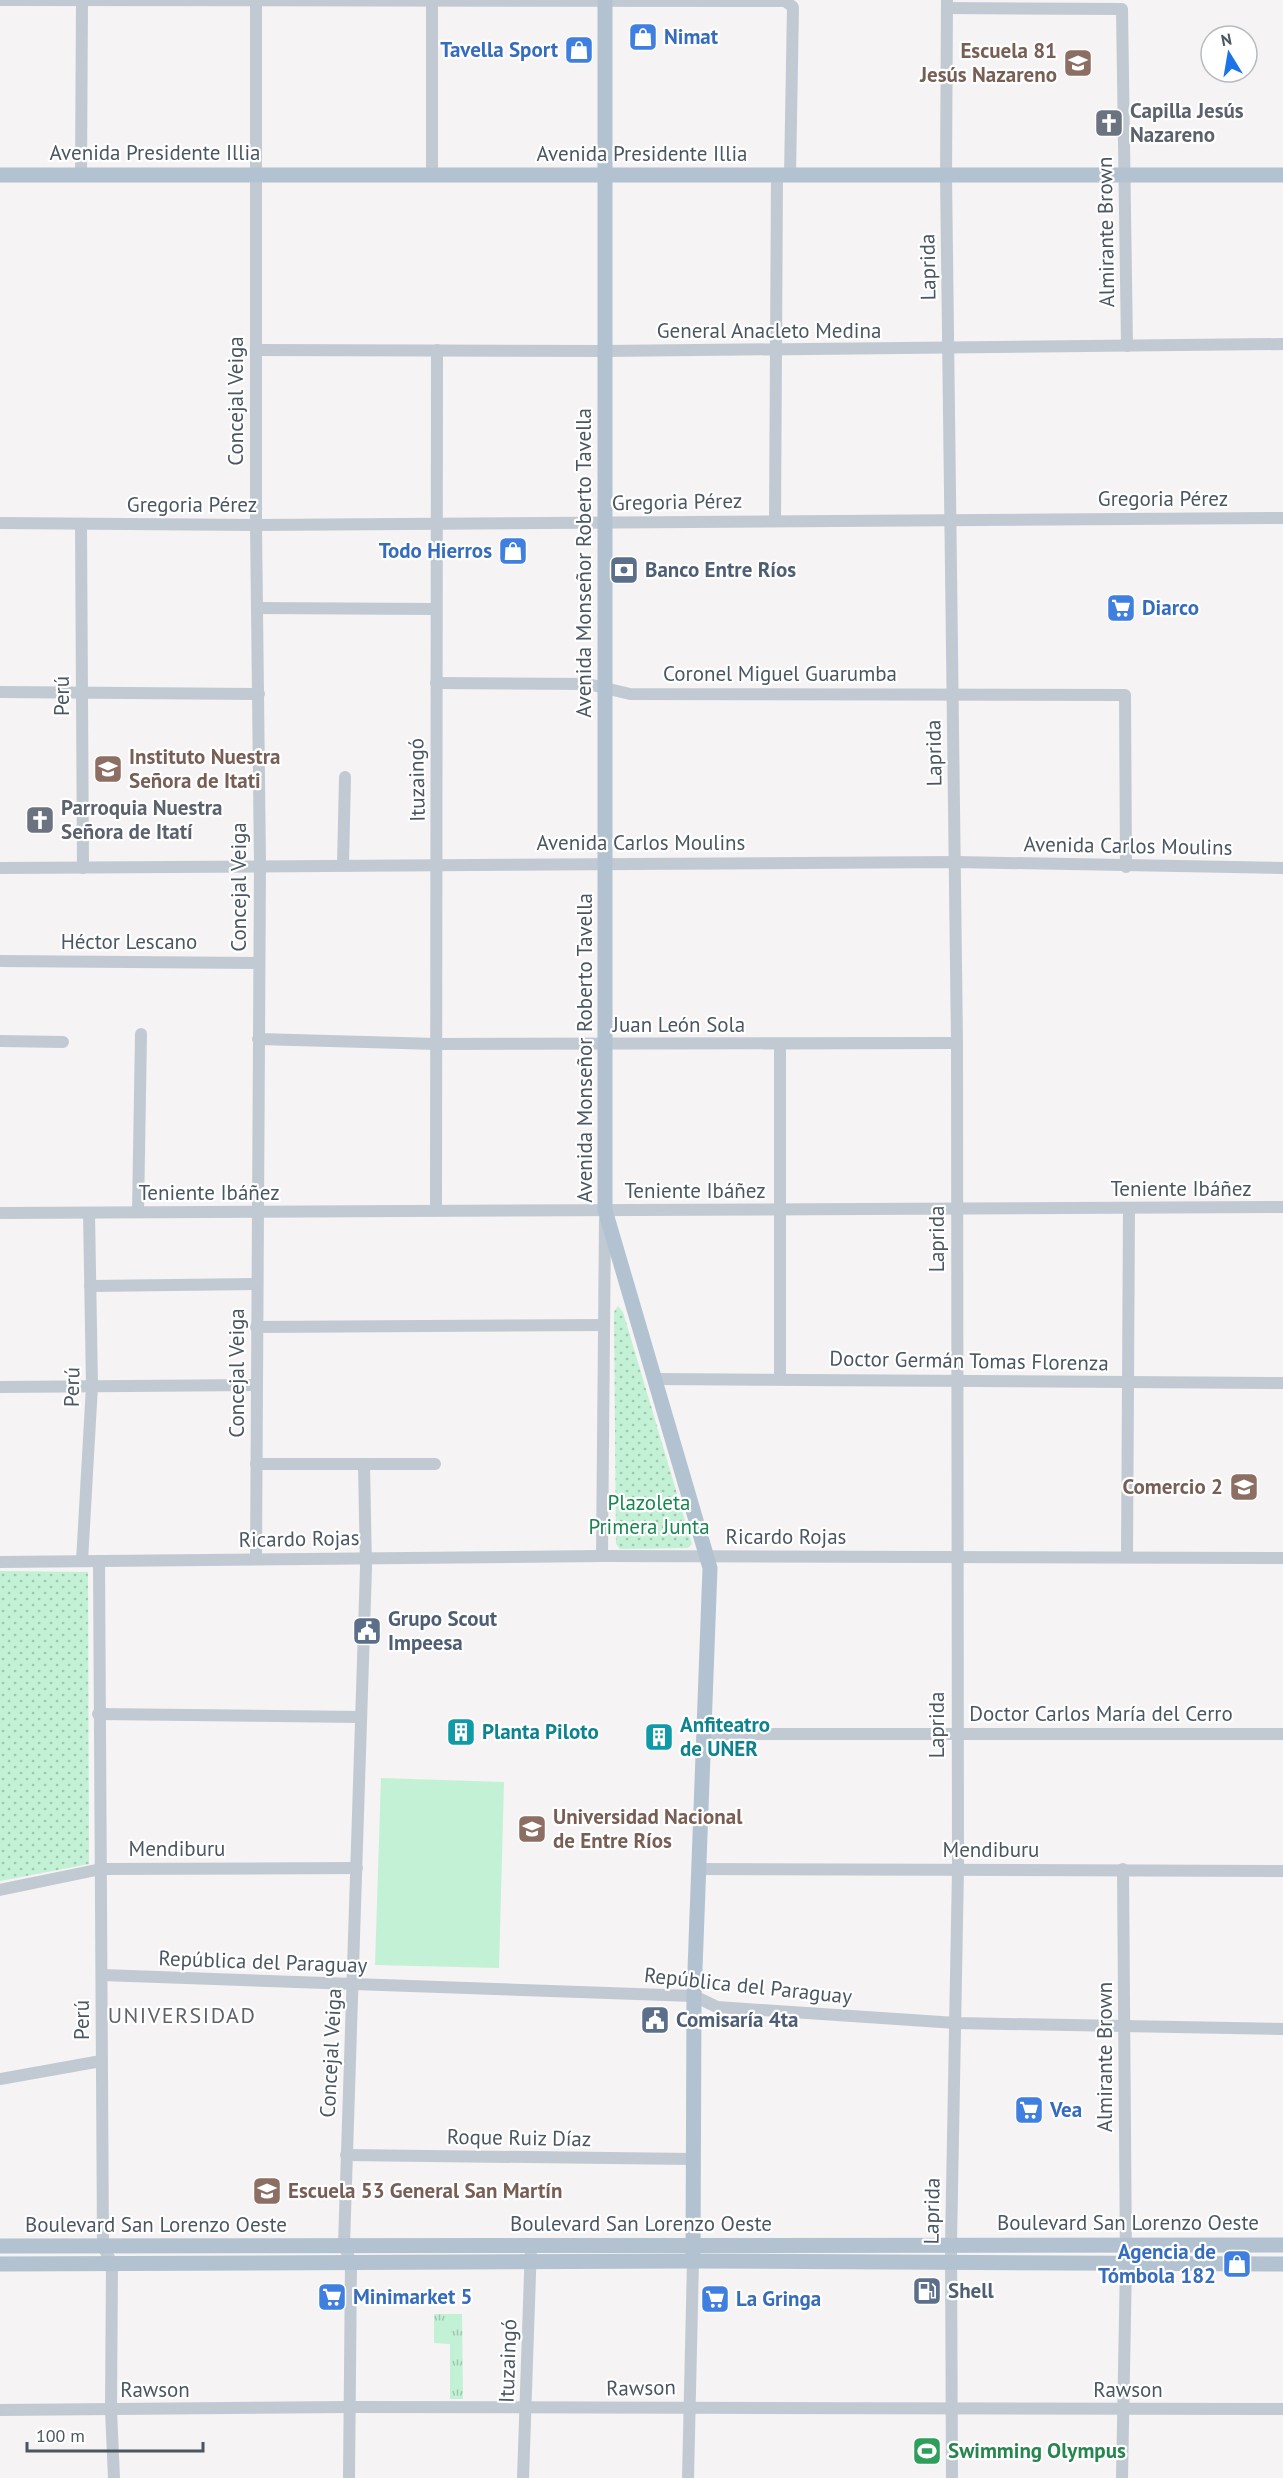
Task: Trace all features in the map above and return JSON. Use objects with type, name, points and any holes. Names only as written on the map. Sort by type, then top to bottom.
[{"type":"main road","name":"Avenida Monseñor Roberto Tavella","points":[[604,1],[605,1210],[706,1556],[711,1592],[703,1734],[694,1996],[693,2262]]},
{"type":"main road","name":"Avenida Presidente Illia","points":[[0,175],[1283,175]]},
{"type":"main road","name":"Boulevard San Lorenzo Oeste","points":[[0,2246],[1283,2245]]},
{"type":"main road","name":"Boulevard San Lorenzo Oeste","points":[[0,2264],[952,2262],[1283,2264]]},
{"type":"street","points":[[0,0],[785,1],[793,8],[775,350],[775,521]]},
{"type":"street","points":[[81,174],[82,1]]},
{"type":"street","name":"Concejal Veiga","points":[[256,1],[256,525],[260,865],[256,1213],[256,1559]]},
{"type":"street","points":[[432,1],[432,174]]},
{"type":"street","name":"Almirante Brown","points":[[947,4],[1122,9],[1127,346]]},
{"type":"street","name":"Laprida","points":[[947,4],[946,176],[953,520],[957,1043],[958,1869],[951,2244],[952,2478]]},
{"type":"street","name":"General Anacleto Medina","points":[[256,350],[948,349],[1283,344]]},
{"type":"street","name":"Ituzaingó","points":[[436,1210],[437,350]]},
{"type":"street","name":"Gregoria Pérez","points":[[0,524],[256,525],[1283,518]]},
{"type":"street","name":"Perú","points":[[81,524],[83,868]]},
{"type":"street","points":[[257,608],[436,609]]},
{"type":"street","name":"Coronel Miguel Guarumba","points":[[436,683],[588,684],[630,694],[1125,695],[1125,867]]},
{"type":"street","points":[[0,692],[259,694]]},
{"type":"street","points":[[343,865],[345,777]]},
{"type":"street","name":"Avenida Carlos Moulins","points":[[0,868],[606,862],[955,862],[1125,867],[1283,868]]},
{"type":"street","name":"Héctor Lescano","points":[[0,961],[258,963]]},
{"type":"street","points":[[138,1212],[141,1034]]},
{"type":"street","name":"Juan León Sola","points":[[258,1039],[437,1044],[606,1045],[957,1043]]},
{"type":"street","points":[[0,1041],[63,1042]]},
{"type":"street","points":[[780,1044],[780,1378]]},
{"type":"street","points":[[1127,1557],[1129,1208]]},
{"type":"street","name":"Teniente Ibáñez","points":[[0,1213],[1283,1208]]},
{"type":"street","points":[[602,1556],[605,1210]]},
{"type":"street","name":"Perú","points":[[82,1561],[92,1386],[89,1214]]},
{"type":"street","points":[[90,1286],[256,1284]]},
{"type":"street","points":[[256,1327],[603,1325]]},
{"type":"street","name":"Doctor Germán Tomas Florenza","points":[[655,1379],[1283,1383]]},
{"type":"street","points":[[0,1387],[256,1385]]},
{"type":"street","points":[[256,1464],[435,1464]]},
{"type":"street","name":"Concejal Veiga","points":[[349,2478],[351,2262],[344,2246],[366,1557],[364,1464]]},
{"type":"street","name":"Ricardo Rojas","points":[[0,1562],[602,1556],[1283,1558]]},
{"type":"street","name":"Perú","points":[[99,1561],[98,1714],[103,2246],[112,2264],[111,2410],[114,2478]]},
{"type":"street","points":[[98,1714],[361,1717]]},
{"type":"street","name":"Doctor Carlos María del Cerro","points":[[703,1734],[1283,1734]]},
{"type":"street","name":"Mendiburu","points":[[0,1890],[101,1869],[357,1868]]},
{"type":"street","name":"Mendiburu","points":[[698,1869],[1283,1871]]},
{"type":"street","name":"Almirante Brown","points":[[1123,1869],[1126,2263]]},
{"type":"street","name":"República del Paraguay","points":[[102,1975],[694,1996],[717,2007],[956,2023],[1283,2029]]},
{"type":"street","points":[[0,2079],[102,2061]]},
{"type":"street","name":"Roque Ruiz Díaz","points":[[346,2155],[692,2159]]},
{"type":"street","name":"Ituzaingó","points":[[523,2478],[531,2245]]},
{"type":"street","points":[[688,2478],[693,2262]]},
{"type":"street","points":[[1122,2478],[1126,2263]]},
{"type":"street","name":"Rawson","points":[[0,2410],[350,2407],[1283,2409]]},
{"type":"green space","name":"Plazoleta Primera Junta","points":[[618,1306],[623,1312],[692,1544],[688,1548],[620,1549],[616,1544],[614,1312]]},
{"type":"green space","points":[[0,1571],[88,1572],[89,1864],[0,1881]]},
{"type":"green space","points":[[381,1778],[504,1782],[499,1968],[375,1965]]},
{"type":"green space","points":[[434,2314],[462,2314],[463,2399],[450,2399],[450,2344],[434,2343]]},
{"type":"place","name":"Nimat","points":[[643,37]]},
{"type":"place","name":"Tavella Sport","points":[[579,50]]},
{"type":"place","name":"Escuela 81 Jesús Nazareno","points":[[1078,63]]},
{"type":"place","name":"Capilla Jesús Nazareno","points":[[1109,123]]},
{"type":"place","name":"Todo Hierros","points":[[513,551]]},
{"type":"place","name":"Banco Entre Ríos","points":[[624,570]]},
{"type":"place","name":"Diarco","points":[[1121,608]]},
{"type":"place","name":"Instituto Nuestra Señora de Itati","points":[[108,769]]},
{"type":"place","name":"Parroquia Nuestra Señora de Itatí","points":[[40,820]]},
{"type":"place","name":"Comercio 2","points":[[1244,1487]]},
{"type":"place","name":"Grupo Scout Impeesa","points":[[367,1631]]},
{"type":"place","name":"Planta Piloto","points":[[461,1732]]},
{"type":"place","name":"Anfiteatro de UNER","points":[[659,1737]]},
{"type":"place","name":"Universidad Nacional de Entre Ríos","points":[[532,1829]]},
{"type":"place","name":"Comisaría 4ta","points":[[655,2020]]},
{"type":"place","name":"Vea","points":[[1029,2110]]},
{"type":"place","name":"Escuela 53 General San Martín","points":[[267,2191]]},
{"type":"place","name":"Agencia de Tómbola 182","points":[[1237,2264]]},
{"type":"place","name":"Shell","points":[[927,2291]]},
{"type":"place","name":"Minimarket 5","points":[[332,2297]]},
{"type":"place","name":"La Gringa","points":[[715,2299]]},
{"type":"place","name":"Swimming Olympus","points":[[927,2451]]},
{"type":"district","name":"UNIVERSIDAD","points":[[182,2015]]}]
